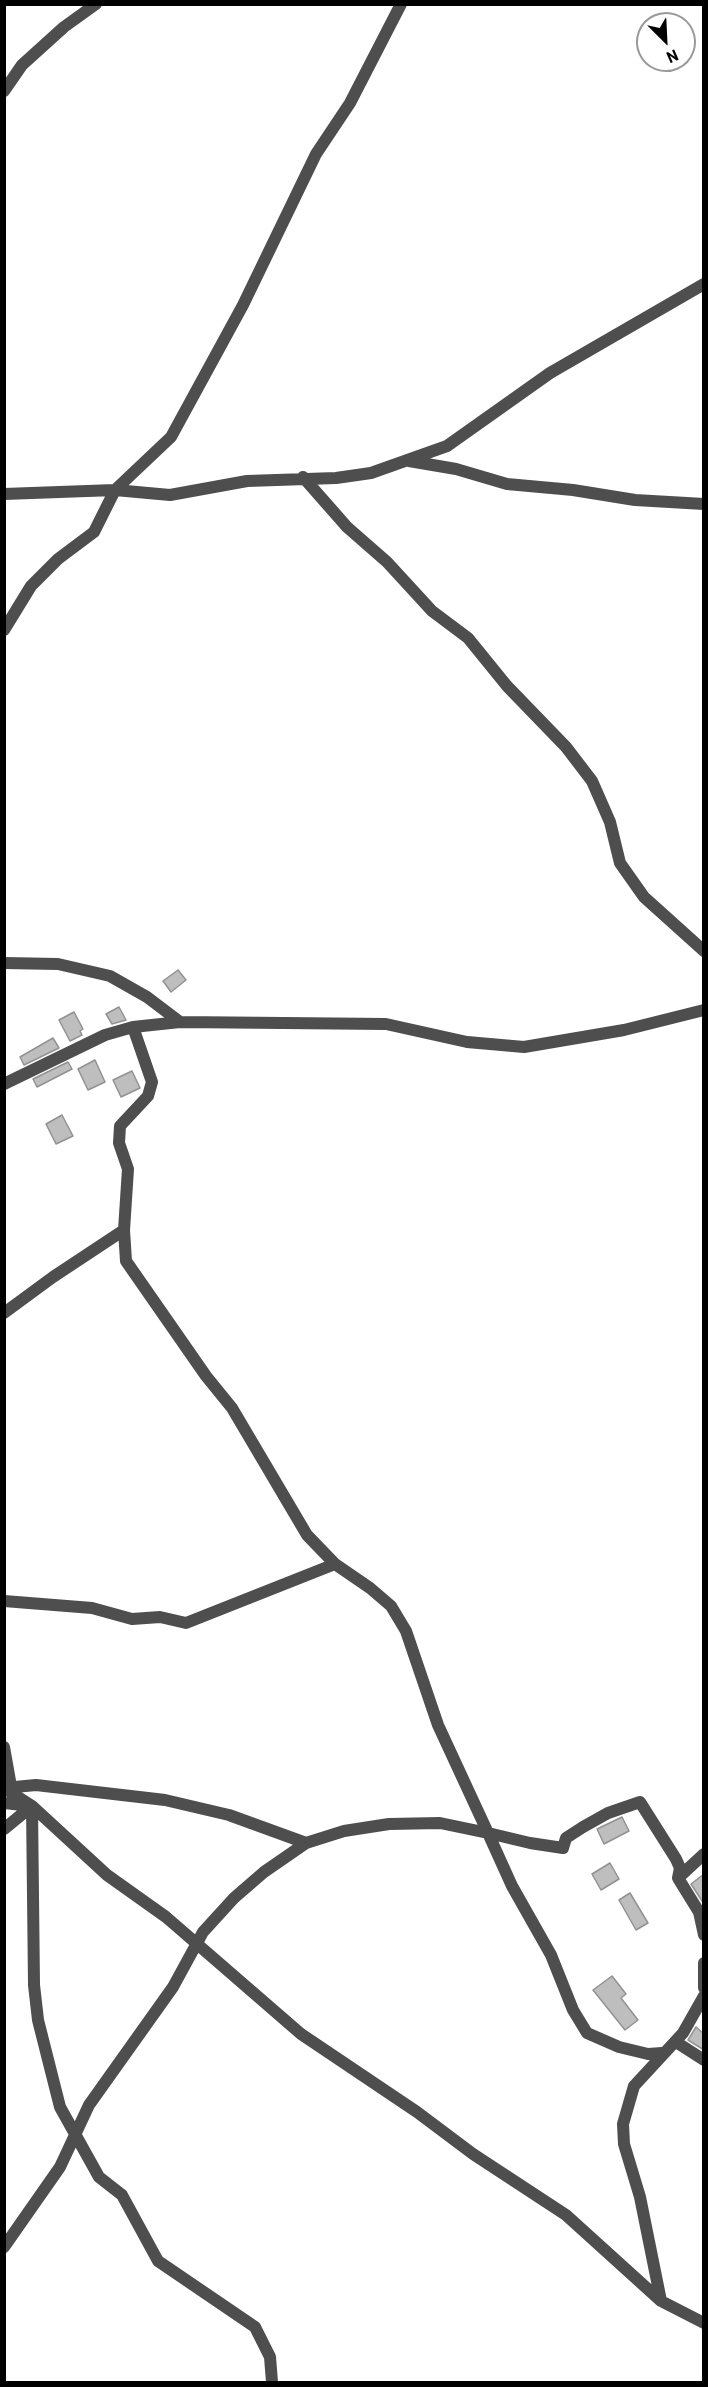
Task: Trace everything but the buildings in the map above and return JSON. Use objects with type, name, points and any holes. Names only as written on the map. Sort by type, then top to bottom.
[{"type":"street","points":[[4,91],[22,65],[64,27],[96,4]]},
{"type":"street","points":[[4,630],[31,586],[58,559],[94,532],[115,490],[171,437],[243,306],[316,154],[350,103],[401,4]]},
{"type":"street","points":[[4,494],[115,490],[170,495],[247,481],[303,477],[336,478],[371,473],[447,446],[550,372],[704,284]]},
{"type":"street","points":[[409,461],[456,469],[507,484],[573,490],[635,500],[704,504]]},
{"type":"street","points":[[303,477],[347,527],[387,562],[432,611],[468,638],[507,686],[566,747],[592,781],[610,822],[620,863],[644,897],[704,951]]},
{"type":"street","points":[[4,963],[58,964],[110,976],[147,997],[180,1022]]},
{"type":"street","points":[[4,1084],[105,1035],[133,1027],[180,1022],[386,1024],[467,1042],[524,1047],[624,1030],[704,1010]]},
{"type":"street","points":[[133,1027],[152,1082],[148,1096],[120,1126],[119,1143],[128,1170],[124,1230],[126,1261],[133,1274],[232,1408],[307,1535],[335,1564],[370,1588],[391,1606],[406,1631],[438,1725],[512,1886],[551,1955],[573,2010],[587,2033],[619,2047],[648,2054],[662,2053]]},
{"type":"street","points":[[4,1313],[124,1230]]},
{"type":"street","points":[[4,1601],[92,1608],[132,1618],[160,1617],[186,1623],[335,1564]]},
{"type":"street","points":[[4,1747],[7,1791]]},
{"type":"street","points":[[7,1791],[36,1785],[165,1800],[229,1815],[306,1843]]},
{"type":"street","points":[[7,1791],[32,1806],[106,1875],[144,1900],[301,2034],[417,2112],[473,2154],[566,2215],[661,2301],[704,2323]]},
{"type":"street","points":[[4,2247],[60,2167],[89,2105],[172,1987],[203,1932],[234,1898],[264,1872],[306,1843],[344,1831],[389,1824],[440,1823],[530,1844],[563,1848],[566,1838],[583,1827],[608,1813],[640,1802],[676,1859],[680,1868],[678,1878],[699,1912],[704,1935]]},
{"type":"street","points":[[4,1829],[32,1806]]},
{"type":"street","points":[[32,1806],[34,1985],[38,2020],[60,2107],[99,2177],[122,2195],[158,2261],[255,2327],[270,2357],[272,2382]]},
{"type":"street","points":[[678,1878],[704,1854]]},
{"type":"street","points":[[703,1970],[704,1988]]},
{"type":"street","points":[[661,2301],[640,2197],[624,2144],[623,2124],[634,2086],[662,2053],[676,2042],[704,1996]]},
{"type":"street","points":[[676,2042],[704,2060]]}]
